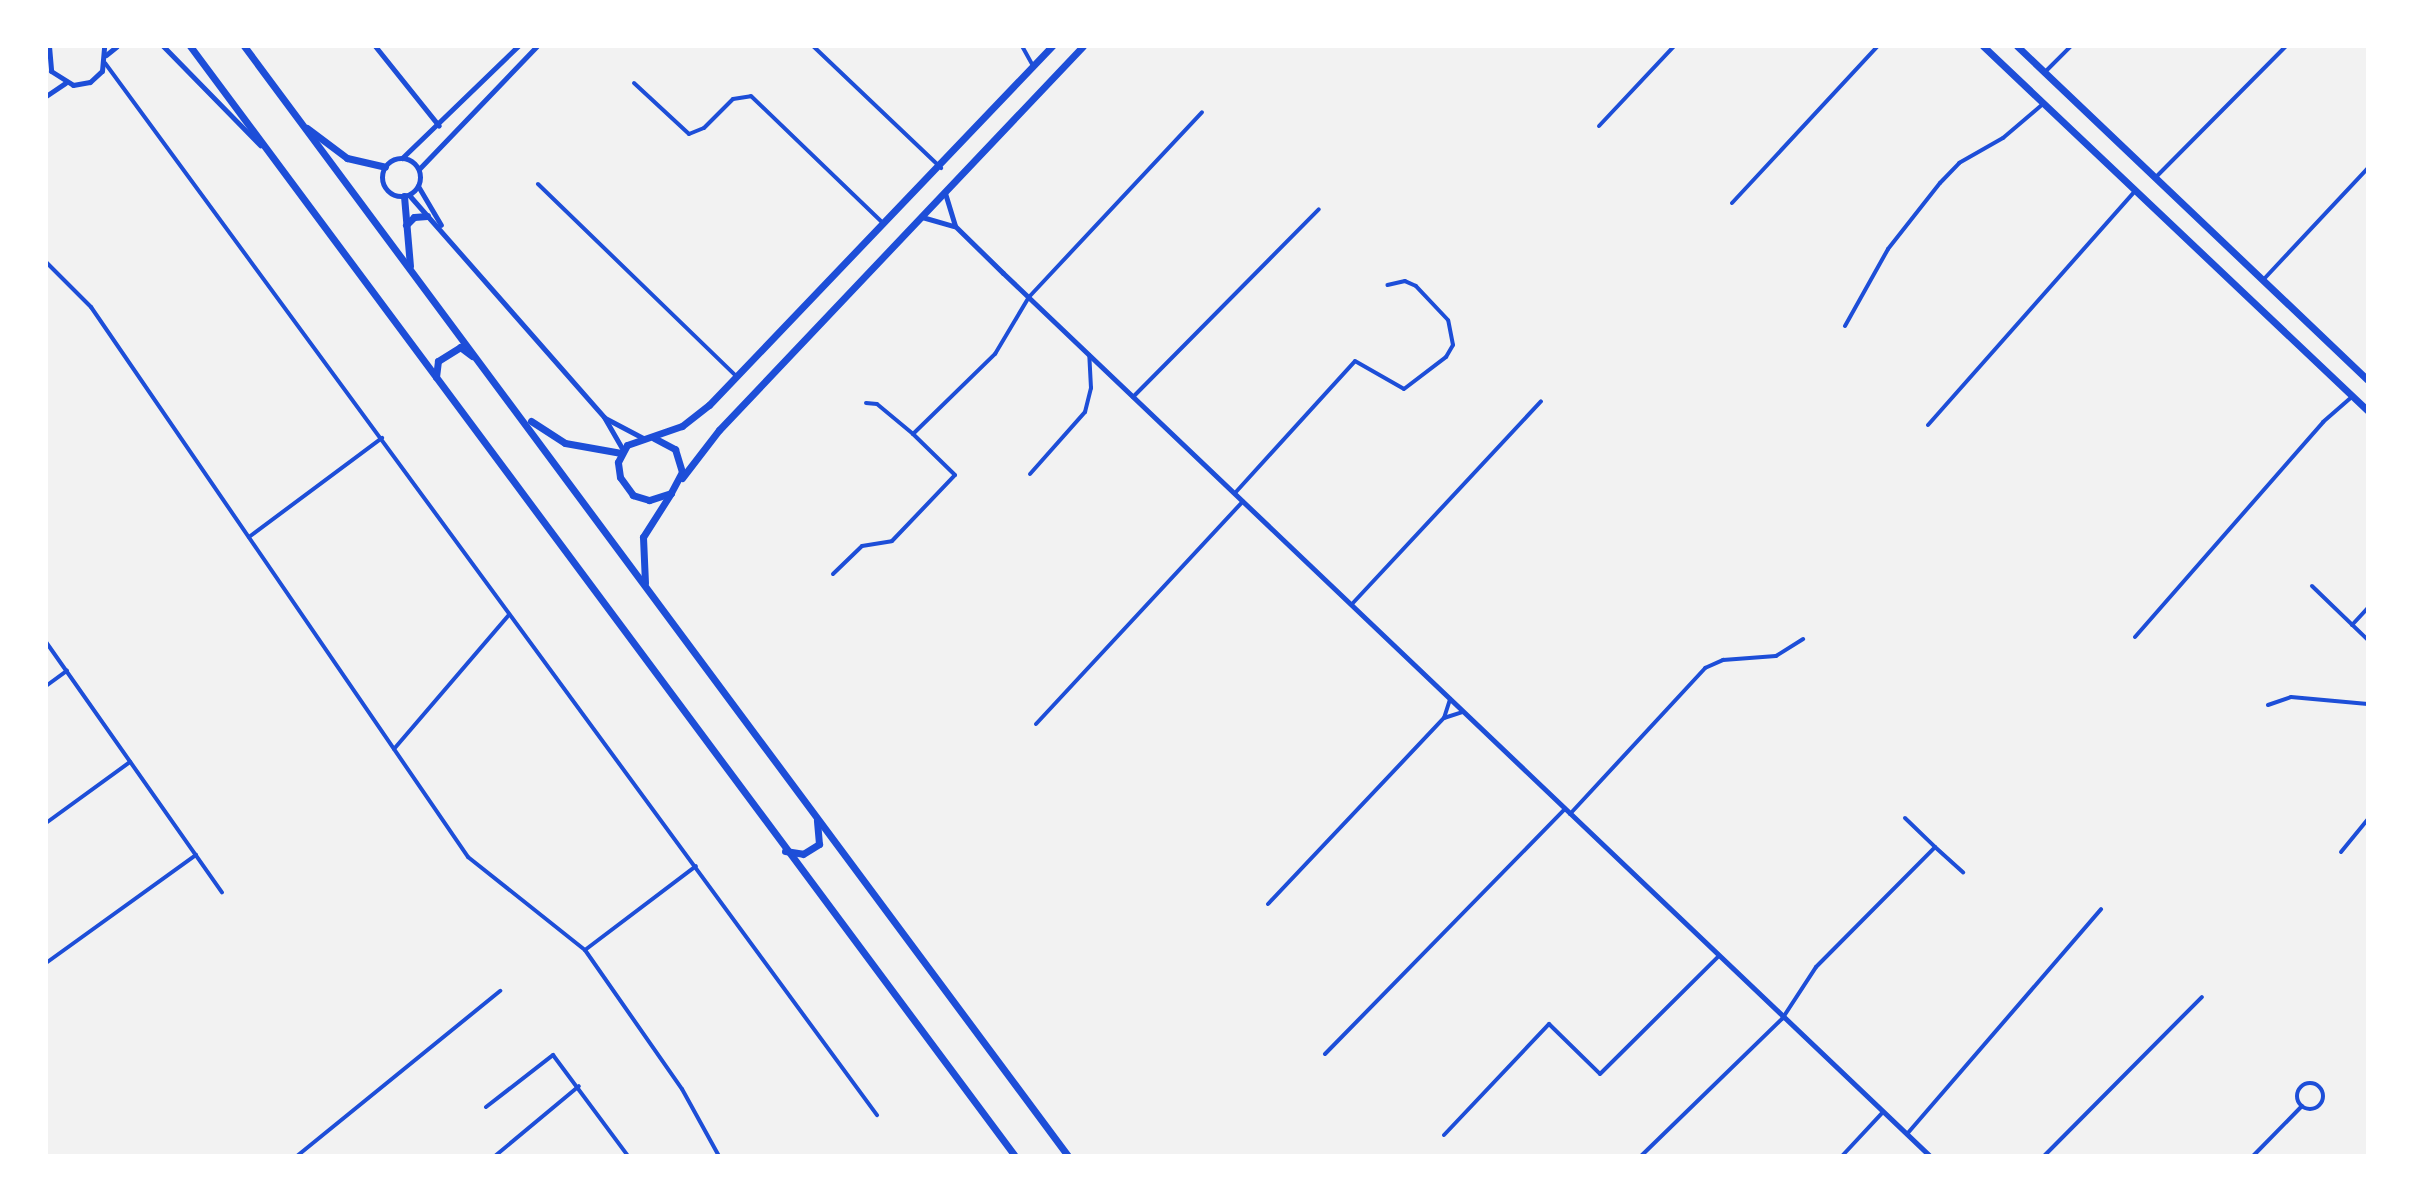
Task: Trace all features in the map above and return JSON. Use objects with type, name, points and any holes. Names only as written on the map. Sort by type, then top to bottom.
[{"type":"main road","points":[[190,46],[785,851],[1015,1156]]},
{"type":"main road","points":[[244,46],[522,414],[646,589],[1068,1156]]},
{"type":"main road","points":[[522,414],[565,443],[622,452],[682,426],[738,378],[941,168],[1052,46]]},
{"type":"main road","points":[[646,589],[643,537],[680,480],[719,430],[1083,46]]},
{"type":"main road","points":[[1983,46],[2368,411]]},
{"type":"main road","points":[[2017,46],[2368,378]]},
{"type":"main road","points":[[300,123],[347,158],[385,167]]},
{"type":"main road","points":[[406,195],[405,227],[411,269]]},
{"type":"main road","points":[[405,227],[414,217],[427,216]]},
{"type":"main road","points":[[436,377],[438,361],[460,347],[480,362]]},
{"type":"main road","points":[[650,438],[675,449],[682,464],[680,480]]},
{"type":"main road","points":[[622,452],[620,477],[633,495],[649,500],[671,493]]},
{"type":"main road","points":[[785,851],[803,854],[819,844],[817,820]]},
{"type":"street","points":[[49,46],[47,63],[65,83]]},
{"type":"street","points":[[46,96],[65,83],[90,82],[105,63],[104,46]]},
{"type":"street","points":[[106,55],[117,46]]},
{"type":"street","points":[[163,46],[274,159]]},
{"type":"street","points":[[375,46],[439,126]]},
{"type":"street","points":[[442,226],[406,195],[385,187],[385,167],[402,158],[439,126],[518,46]]},
{"type":"street","points":[[537,46],[419,169],[418,186],[442,226],[604,417],[622,452]]},
{"type":"street","points":[[813,46],[941,168]]},
{"type":"street","points":[[1022,46],[1033,66]]},
{"type":"street","points":[[1599,126],[1674,46]]},
{"type":"street","points":[[1732,203],[1878,46]]},
{"type":"street","points":[[2045,72],[2071,46]]},
{"type":"street","points":[[2154,178],[2286,46]]},
{"type":"street","points":[[105,63],[877,1115]]},
{"type":"street","points":[[634,83],[689,134],[704,128],[733,99],[751,96],[885,225]]},
{"type":"street","points":[[1845,326],[1888,249],[1940,183],[1959,163],[2003,138],[2043,104]]},
{"type":"street","points":[[913,434],[995,354],[1029,297],[1202,112]]},
{"type":"street","points":[[402,158],[419,169]]},
{"type":"street","points":[[2262,281],[2368,168]]},
{"type":"street","points":[[538,184],[738,378]]},
{"type":"street","points":[[406,195],[418,186]]},
{"type":"street","points":[[945,190],[944,204],[955,226],[1782,1019],[1930,1156]]},
{"type":"street","points":[[1928,425],[2135,191]]},
{"type":"street","points":[[1133,397],[1319,209]]},
{"type":"street","points":[[922,217],[955,226]]},
{"type":"street","points":[[46,262],[91,307],[468,857],[585,950],[682,1089],[719,1156]]},
{"type":"street","points":[[1235,493],[1355,361],[1404,389],[1446,357],[1453,345],[1448,320],[1416,286],[1405,281],[1387,285]]},
{"type":"street","points":[[1030,474],[1085,412],[1091,388],[1089,355]]},
{"type":"street","points":[[2135,637],[2323,422],[2352,397]]},
{"type":"street","points":[[1350,606],[1541,401]]},
{"type":"street","points":[[833,574],[862,546],[892,541],[955,475],[877,404],[866,403]]},
{"type":"street","points":[[604,417],[650,438]]},
{"type":"street","points":[[249,537],[382,438]]},
{"type":"street","points":[[1036,724],[1243,501]]},
{"type":"street","points":[[2312,586],[2368,640]]},
{"type":"street","points":[[2352,625],[2368,608]]},
{"type":"street","points":[[394,749],[509,615]]},
{"type":"street","points":[[1325,1054],[1568,811],[1705,668],[1723,660],[1776,656],[1803,639]]},
{"type":"street","points":[[46,642],[222,892]]},
{"type":"street","points":[[46,686],[67,671]]},
{"type":"street","points":[[2268,705],[2291,697],[2368,704]]},
{"type":"street","points":[[1268,904],[1444,718],[1450,699]]},
{"type":"street","points":[[1444,718],[1463,712]]},
{"type":"street","points":[[46,823],[130,762]]},
{"type":"street","points":[[1905,818],[1963,872]]},
{"type":"street","points":[[2341,852],[2368,819]]},
{"type":"street","points":[[1641,1156],[1782,1019],[1816,967],[1935,847]]},
{"type":"street","points":[[46,963],[196,855]]},
{"type":"street","points":[[585,950],[696,866]]},
{"type":"street","points":[[1907,1134],[2101,909]]},
{"type":"street","points":[[1444,1135],[1549,1024],[1600,1074],[1719,956]]},
{"type":"street","points":[[297,1156],[500,991]]},
{"type":"street","points":[[2044,1156],[2202,997]]},
{"type":"street","points":[[486,1107],[553,1055],[628,1156]]},
{"type":"street","points":[[495,1156],[579,1086]]},
{"type":"street","points":[[2253,1156],[2302,1106],[2319,1106],[2319,1087],[2300,1088],[2302,1106]]},
{"type":"street","points":[[1842,1156],[1883,1112]]}]
